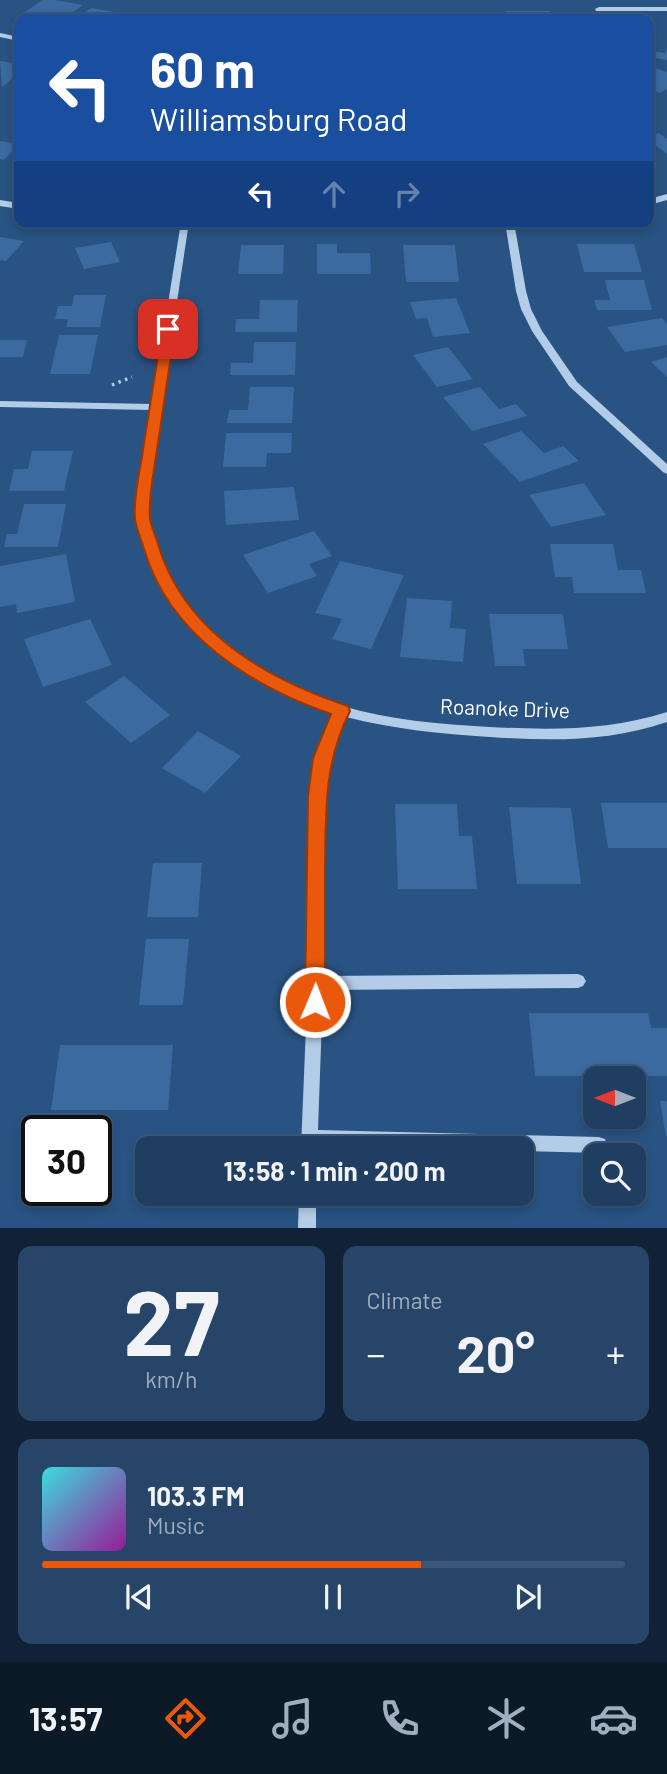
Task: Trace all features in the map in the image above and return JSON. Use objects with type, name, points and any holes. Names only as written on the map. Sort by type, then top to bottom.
[{"type":"street","points":[[597,4],[667,9]]},
{"type":"street","name":"Roanoke Drive","points":[[184,228],[143,518],[153,558],[172,596],[194,625],[228,654],[299,696],[342,711],[435,729],[521,734],[621,731],[667,717]]},
{"type":"street","points":[[510,228],[521,291],[537,331],[573,384],[667,470]]},
{"type":"street","points":[[0,404],[157,407]]},
{"type":"street","points":[[309,1136],[315,983],[317,796],[322,758],[342,711]]},
{"type":"street","points":[[534,1145],[583,1145]]},
{"type":"street","points":[[307,1228],[308,1206]]},
{"type":"lane","points":[[315,983],[578,981]]},
{"type":"building","points":[[42,0],[83,5],[70,14],[22,14]]},
{"type":"building","points":[[91,8],[127,14],[83,14]]},
{"type":"building","points":[[505,11],[550,11],[551,14],[505,14]]},
{"type":"building","points":[[667,49],[667,60],[654,58],[654,51],[665,53]]},
{"type":"building","points":[[0,61],[14,63],[14,77],[2,87]]},
{"type":"building","points":[[654,67],[667,72],[667,89],[660,93],[654,91]]},
{"type":"building","points":[[659,133],[667,139],[667,154],[654,144],[654,134]]},
{"type":"building","points":[[0,141],[14,143],[14,149],[4,160],[0,159]]},
{"type":"building","points":[[0,237],[24,241],[6,261],[0,260]]},
{"type":"building","points":[[111,242],[120,262],[84,269],[75,248]]},
{"type":"building","points":[[317,244],[337,244],[337,253],[370,253],[371,274],[317,274]]},
{"type":"building","points":[[577,244],[634,244],[642,272],[584,272]]},
{"type":"building","points":[[241,245],[284,245],[283,274],[238,274]]},
{"type":"building","points":[[403,245],[455,245],[459,282],[406,282]]},
{"type":"building","points":[[605,280],[644,280],[652,310],[597,310],[594,300],[610,300]]},
{"type":"building","points":[[74,295],[106,295],[100,327],[66,327],[68,319],[55,319],[58,306],[72,306]]},
{"type":"building","points":[[456,298],[470,333],[433,337],[427,318],[416,319],[410,302]]},
{"type":"building","points":[[260,300],[298,300],[297,332],[235,332],[236,319],[259,319]]},
{"type":"building","points":[[662,318],[667,324],[667,345],[625,352],[607,327]]},
{"type":"building","points":[[59,335],[98,335],[90,374],[50,374]]},
{"type":"building","points":[[0,340],[27,340],[23,357],[0,357]]},
{"type":"building","points":[[254,342],[296,342],[295,375],[230,375],[231,363],[253,363]]},
{"type":"building","points":[[448,347],[473,379],[437,387],[413,355]]},
{"type":"building","points":[[667,357],[667,377],[651,362]]},
{"type":"building","points":[[250,387],[294,387],[292,423],[227,423],[229,410],[248,410]]},
{"type":"building","points":[[480,387],[499,409],[516,404],[527,416],[472,431],[443,397]]},
{"type":"building","points":[[521,431],[544,453],[563,446],[579,461],[520,482],[483,444]]},
{"type":"building","points":[[226,433],[292,433],[291,453],[267,453],[266,467],[223,467]]},
{"type":"building","points":[[32,451],[73,451],[64,491],[9,491],[14,469],[28,469]]},
{"type":"building","points":[[584,483],[606,515],[551,527],[529,495]]},
{"type":"building","points":[[294,487],[299,520],[226,525],[224,491]]},
{"type":"building","points":[[24,504],[66,504],[58,547],[4,547],[7,534],[17,534]]},
{"type":"building","points":[[314,531],[332,556],[309,564],[317,576],[268,593],[243,555]]},
{"type":"building","points":[[550,544],[613,544],[618,570],[641,570],[646,593],[574,593],[572,577],[555,577]]},
{"type":"building","points":[[66,554],[75,602],[17,613],[16,604],[0,607],[0,566]]},
{"type":"building","points":[[340,561],[404,575],[371,649],[332,639],[342,619],[315,613]]},
{"type":"building","points":[[407,598],[452,601],[450,628],[466,629],[463,662],[400,657]]},
{"type":"building","points":[[489,614],[563,614],[568,649],[523,649],[525,666],[495,666]]},
{"type":"building","points":[[90,619],[112,665],[43,687],[24,639]]},
{"type":"building","points":[[124,676],[170,715],[131,743],[85,702]]},
{"type":"building","points":[[198,731],[241,756],[205,793],[162,768]]},
{"type":"building","points":[[601,803],[667,803],[667,848],[608,848]]},
{"type":"building","points":[[395,804],[457,804],[459,836],[472,836],[477,889],[398,889]]},
{"type":"building","points":[[509,807],[571,808],[581,884],[517,884]]},
{"type":"building","points":[[153,863],[202,863],[198,917],[147,917]]},
{"type":"building","points":[[146,939],[189,939],[183,1005],[139,1005]]},
{"type":"building","points":[[529,1013],[648,1013],[651,1028],[667,1028],[667,1076],[646,1076],[646,1066],[583,1066],[583,1076],[535,1076]]},
{"type":"building","points":[[60,1045],[173,1045],[168,1110],[51,1110]]},
{"type":"building","points":[[660,1101],[667,1101],[667,1136],[666,1136]]},
{"type":"route","points":[[168,329],[147,470],[143,518],[158,570],[172,596],[194,625],[228,654],[299,696],[342,711],[322,758],[317,796],[315,1002]]}]
